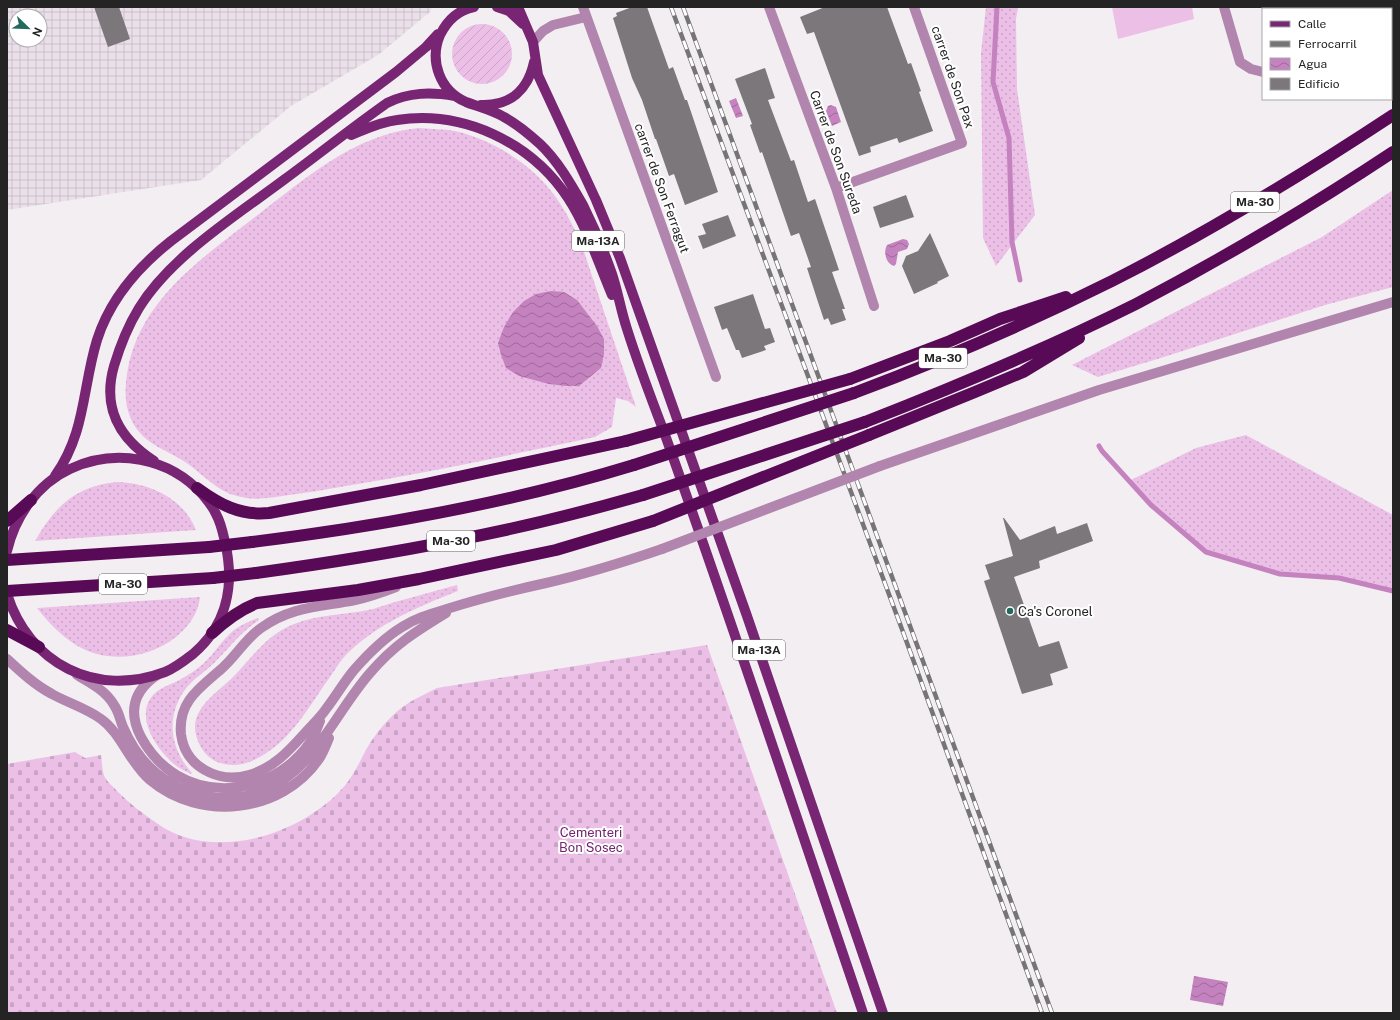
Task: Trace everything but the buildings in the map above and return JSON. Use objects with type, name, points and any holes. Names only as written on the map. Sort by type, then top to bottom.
[{"type":"highway","name":"Ma-30","points":[[7,560],[209,547],[356,527],[434,514],[554,488],[634,465],[854,393],[978,344],[1052,310],[1112,281],[1228,218],[1297,177],[1393,115]]},
{"type":"highway","name":"Ma-30","points":[[7,592],[213,578],[382,554],[453,541],[574,514],[644,495],[865,422],[1007,364],[1135,304],[1194,273],[1337,189],[1393,152]]},
{"type":"highway","points":[[197,488],[213,500],[236,510],[252,514],[269,513],[421,485],[626,442],[850,379],[950,341],[1000,319],[1112,281]]},
{"type":"highway","points":[[212,633],[233,615],[257,603],[358,590],[419,579],[556,550],[652,521],[1023,372],[1135,304]]},
{"type":"highway","points":[[7,521],[31,500]]},
{"type":"highway","points":[[7,630],[39,647]]},
{"type":"main road","name":"Ma-13A","points":[[459,7],[446,24],[435,49],[435,63],[439,76],[455,96],[504,117],[531,136],[548,152],[564,174],[590,221],[612,275],[626,327],[712,567],[863,1013]]},
{"type":"main road","name":"Ma-13A","points":[[446,24],[456,15],[468,8],[474,7]]},
{"type":"main road","name":"Ma-13A","points":[[497,7],[508,11],[528,30]]},
{"type":"main road","name":"Ma-13A","points":[[518,7],[533,42],[538,75],[596,200],[630,288],[747,616],[883,1013]]},
{"type":"main road","points":[[7,551],[14,529],[20,517],[31,500],[53,478],[66,459],[73,444],[78,429],[93,356],[100,333],[113,304],[128,283],[152,257],[171,240],[396,72],[426,47],[446,24]]},
{"type":"main road","name":"Ma-13A","points":[[477,105],[491,105],[505,101],[518,94],[527,83],[535,56]]},
{"type":"main road","points":[[7,592],[12,608],[19,622],[39,647],[54,660],[71,670],[89,677],[109,681],[129,681],[148,678],[167,671],[184,661],[200,648],[212,633],[222,615],[227,597],[229,566],[222,528],[216,513],[197,488],[179,474],[146,455],[127,438],[121,430],[112,410],[110,386],[113,370],[121,343],[132,319],[153,289],[184,257],[223,226],[376,112],[396,99],[416,94],[430,93],[455,96]]},
{"type":"main road","points":[[336,141],[384,122],[409,118],[433,118],[459,122],[482,129],[523,152],[557,183],[576,211],[626,327]]},
{"type":"main road","points":[[53,478],[84,464],[111,458],[132,458],[162,465]]},
{"type":"street","name":"Carrer de Son Sureda","points":[[769,7],[836,188],[874,306]]},
{"type":"street","name":"carrer de Son Pax","points":[[836,188],[962,143],[914,7]]},
{"type":"street","points":[[1224,7],[1240,62],[1246,67],[1262,72]]},
{"type":"street","points":[[533,42],[543,31],[553,25],[584,12]]},
{"type":"street","name":"carrer de Son Ferragut","points":[[584,12],[716,377]]},
{"type":"street","points":[[419,579],[367,597],[296,610],[261,627],[246,640],[226,665],[192,694],[184,709],[181,733],[185,749],[194,761],[199,767],[214,775],[228,778],[242,777],[262,770],[283,757],[325,710],[355,669],[373,650],[390,635],[412,621],[481,598],[573,576],[631,560],[880,466],[1100,390],[1393,302]]},
{"type":"street","points":[[71,670],[102,691],[112,701],[136,751],[148,766],[164,779],[175,786],[192,793],[225,798],[243,797],[264,791],[290,776],[308,759],[369,675],[393,650],[418,630],[459,605]]},
{"type":"street","points":[[7,658],[43,689],[92,713],[108,724],[135,766],[159,787],[178,797],[206,806],[228,807],[245,805],[269,798],[287,789],[306,775],[323,753],[339,716]]},
{"type":"street","points":[[158,674],[139,691],[135,703],[133,715],[139,732],[148,748],[162,765],[186,780],[209,788],[225,789],[248,786],[264,780],[284,768],[311,740],[325,710]]},
{"type":"shaded area","points":[[7,7],[432,7],[430,12],[378,55],[291,106],[201,180],[7,210]]},
{"type":"green space","points":[[986,7],[1018,7],[1016,19],[1017,89],[1035,215],[996,266],[983,238],[981,53]]},
{"type":"green space","points":[[1112,7],[1192,7],[1194,19],[1118,39]]},
{"type":"green space","points":[[482,24],[499,29],[507,37],[512,54],[507,71],[499,79],[482,84],[465,79],[457,71],[452,54],[457,37],[465,29]]},
{"type":"green space","points":[[418,128],[455,131],[501,149],[528,168],[541,179],[552,192],[567,214],[581,243],[636,407],[628,401],[616,398],[612,427],[595,437],[404,476],[314,491],[251,499],[226,492],[176,456],[146,439],[132,422],[128,409],[126,402],[127,374],[133,348],[144,325],[158,303],[175,284],[214,249],[311,174],[351,149],[394,132]]},
{"type":"green space","points":[[1393,190],[1393,287],[1325,305],[1098,377],[1072,365],[1322,237]]},
{"type":"green space","points":[[1246,435],[1393,515],[1393,591],[1339,578],[1280,574],[1206,552],[1151,505],[1129,481],[1196,448]]},
{"type":"green space","points":[[117,482],[141,485],[164,494],[183,509],[196,530],[35,541],[50,518],[68,500],[78,493],[90,488]]},
{"type":"green space","points":[[457,585],[458,591],[415,609],[388,623],[350,651],[339,663],[306,713],[288,735],[278,745],[266,753],[254,760],[240,765],[230,765],[215,761],[203,750],[198,741],[195,730],[196,720],[205,703],[276,634],[294,624],[313,618],[373,609]]},
{"type":"green space","points":[[200,597],[197,609],[192,619],[176,637],[153,650],[140,654],[114,657],[88,651],[76,645],[55,628],[37,608]]},
{"type":"green space","points":[[258,618],[259,620],[242,634],[213,664],[191,683],[184,691],[178,702],[174,712],[173,734],[179,754],[192,773],[191,774],[179,768],[168,759],[155,742],[147,722],[146,712],[148,703],[157,691],[186,676],[203,664],[234,630]]},
{"type":"green space","name":"Cementeri Bon Sosec","points":[[707,645],[837,1013],[7,1013],[7,764],[75,752],[85,758],[101,755],[102,768],[108,782],[131,804],[158,824],[180,835],[203,841],[228,842],[253,839],[278,831],[301,820],[322,807],[340,791],[348,781],[371,741],[391,717],[403,706],[437,688]]},
{"type":"water","points":[[736,98],[743,116],[736,118],[729,101]]},
{"type":"water","points":[[831,105],[836,107],[841,122],[832,126],[826,111],[828,106]]},
{"type":"water","points":[[903,239],[907,240],[909,244],[907,249],[898,252],[896,264],[894,266],[891,265],[885,254],[887,245]]},
{"type":"water","points":[[551,291],[564,292],[577,300],[597,326],[604,339],[604,354],[601,368],[579,386],[549,384],[519,376],[506,368],[501,355],[498,343],[504,327],[513,312],[524,301],[536,294]]},
{"type":"water","points":[[1194,976],[1228,982],[1223,1006],[1190,1000]]},
{"type":"waterway","points":[[997,7],[993,82],[1009,138],[1012,242],[1020,280]]},
{"type":"waterway","points":[[1099,446],[1151,505],[1206,552],[1280,574],[1339,578],[1393,591]]},
{"type":"railway","points":[[671,7],[903,632],[1042,1013]]},
{"type":"railway","points":[[683,7],[1052,1013]]},
{"type":"place","name":"Ca's Coronel","points":[[1010,611]]}]
